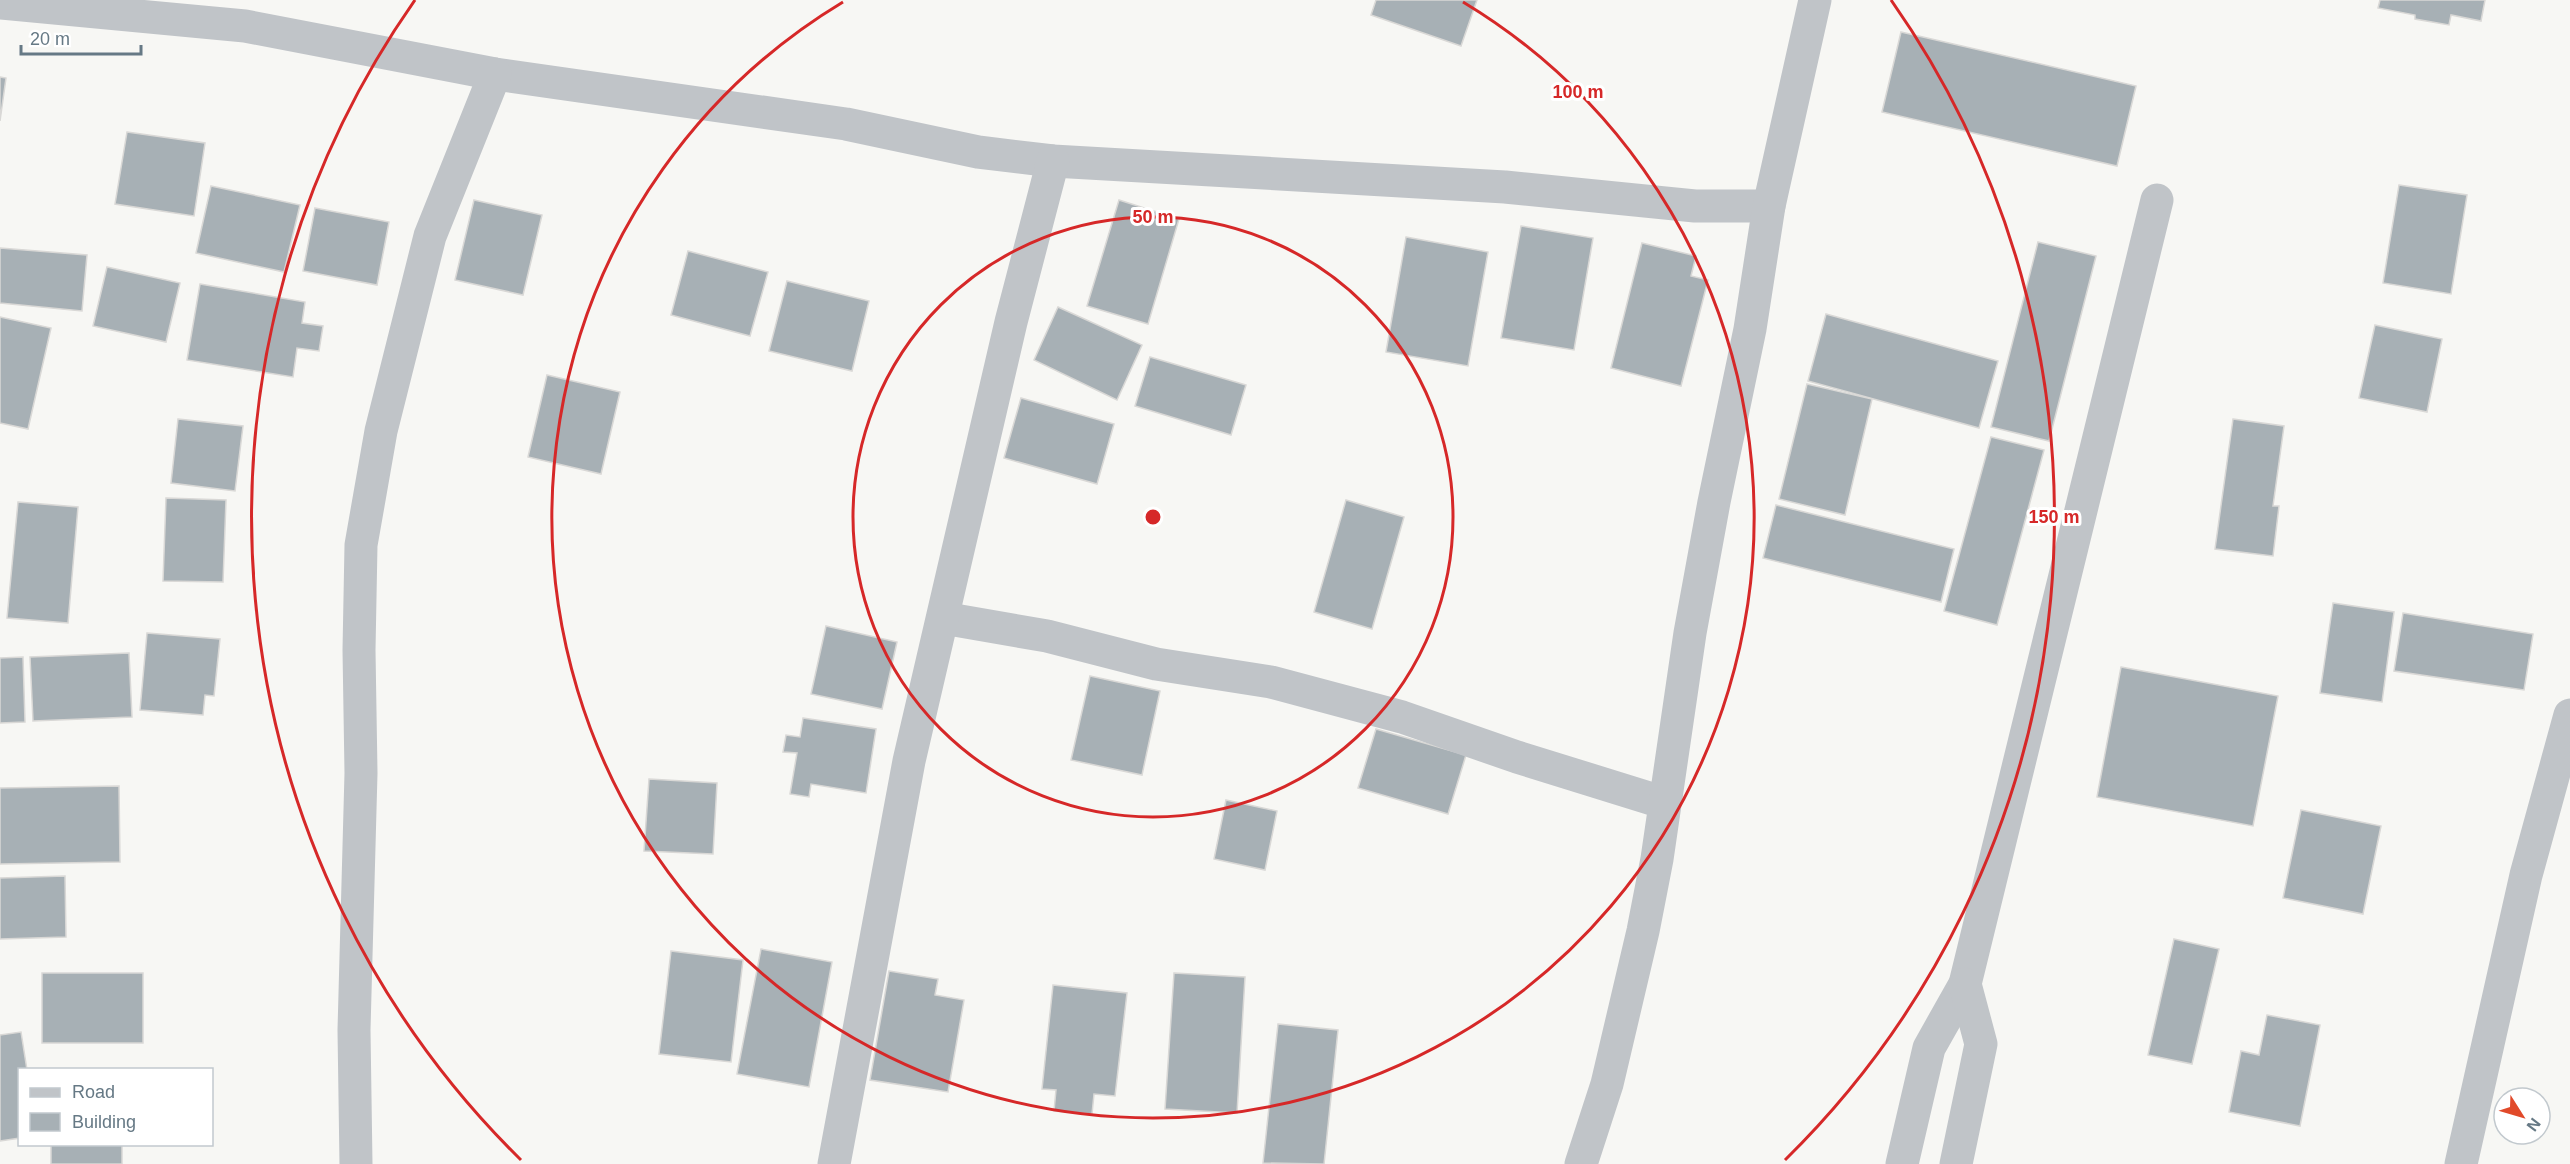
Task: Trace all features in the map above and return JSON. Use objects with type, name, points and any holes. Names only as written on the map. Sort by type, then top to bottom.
[{"type":"street","points":[[1581,1164],[1607,1084],[1658,859],[1690,633],[1714,502],[1750,329],[1769,206],[1815,0]]},
{"type":"street","points":[[0,3],[249,13],[495,74],[846,124],[978,153],[1053,160],[1505,187],[1695,206],[1769,206]]},
{"type":"street","points":[[356,1164],[354,1030],[361,773],[359,650],[362,546],[381,431],[430,236],[495,74]]},
{"type":"street","points":[[834,1164],[909,761],[1011,322],[1053,160]]},
{"type":"street","points":[[1902,1164],[1929,1048],[1965,984],[2157,200]]},
{"type":"street","points":[[943,618],[1047,636],[1156,664],[1271,682],[1402,717],[1517,757],[1665,803]]},
{"type":"street","points":[[2461,1164],[2526,875],[2570,715]]},
{"type":"street","points":[[1956,1164],[1981,1044],[1965,984]]},
{"type":"building","points":[[1376,0],[1477,0],[1461,46],[1371,15]]},
{"type":"building","points":[[2380,0],[2485,0],[2481,21],[2451,15],[2449,25],[2415,19],[2415,15],[2378,8]]},
{"type":"building","points":[[1901,32],[2136,86],[2117,166],[1882,112]]},
{"type":"building","points":[[0,77],[6,78],[0,121]]},
{"type":"building","points":[[127,132],[205,143],[194,216],[115,204]]},
{"type":"building","points":[[2399,185],[2467,195],[2451,294],[2383,283]]},
{"type":"building","points":[[211,186],[300,205],[284,272],[196,253]]},
{"type":"building","points":[[474,200],[542,215],[523,295],[455,280]]},
{"type":"building","points":[[1119,200],[1179,219],[1148,324],[1087,306]]},
{"type":"building","points":[[315,208],[389,222],[377,285],[303,271]]},
{"type":"building","points":[[1521,226],[1593,238],[1574,350],[1501,338]]},
{"type":"building","points":[[1406,237],[1488,252],[1468,366],[1386,352]]},
{"type":"building","points":[[2038,242],[2096,256],[2049,441],[1991,427]]},
{"type":"building","points":[[1642,243],[1696,256],[1691,276],[1708,280],[1681,386],[1611,368]]},
{"type":"building","points":[[0,248],[87,255],[82,311],[0,303]]},
{"type":"building","points":[[688,251],[768,272],[750,336],[671,315]]},
{"type":"building","points":[[107,267],[180,283],[166,342],[93,326]]},
{"type":"building","points":[[787,281],[869,301],[852,371],[769,351]]},
{"type":"building","points":[[200,284],[305,302],[302,323],[323,326],[319,351],[297,348],[293,377],[187,360]]},
{"type":"building","points":[[1058,307],[1142,345],[1117,400],[1034,360]]},
{"type":"building","points":[[1826,314],[1998,361],[1979,428],[1808,381]]},
{"type":"building","points":[[0,317],[51,328],[28,429],[0,423]]},
{"type":"building","points":[[2375,325],[2442,339],[2427,412],[2359,398]]},
{"type":"building","points":[[1150,357],[1246,385],[1231,435],[1135,406]]},
{"type":"building","points":[[547,375],[620,392],[601,474],[528,457]]},
{"type":"building","points":[[1807,384],[1872,399],[1845,515],[1779,499]]},
{"type":"building","points":[[1021,398],[1114,424],[1097,484],[1004,458]]},
{"type":"building","points":[[178,419],[243,426],[235,491],[171,483]]},
{"type":"building","points":[[2233,419],[2284,426],[2273,506],[2279,506],[2273,556],[2215,549]]},
{"type":"building","points":[[1991,437],[2044,450],[1997,625],[1944,611]]},
{"type":"building","points":[[166,498],[226,500],[223,582],[163,581]]},
{"type":"building","points":[[1346,500],[1404,517],[1372,629],[1314,612]]},
{"type":"building","points":[[18,502],[78,507],[68,623],[7,618]]},
{"type":"building","points":[[1776,505],[1954,549],[1941,602],[1763,558]]},
{"type":"building","points":[[2333,603],[2394,612],[2382,702],[2320,693]]},
{"type":"building","points":[[2403,613],[2533,634],[2524,690],[2394,671]]},
{"type":"building","points":[[826,626],[897,642],[882,709],[811,694]]},
{"type":"building","points":[[147,633],[220,639],[214,696],[205,695],[203,715],[140,710]]},
{"type":"building","points":[[129,653],[132,717],[33,721],[30,657]]},
{"type":"building","points":[[23,657],[25,722],[0,723],[0,658]]},
{"type":"building","points":[[2121,667],[2278,696],[2253,826],[2097,797]]},
{"type":"building","points":[[1090,676],[1160,691],[1142,775],[1071,760]]},
{"type":"building","points":[[803,718],[876,729],[866,793],[811,784],[809,797],[790,794],[797,753],[783,752],[786,735],[800,737]]},
{"type":"building","points":[[1376,729],[1466,755],[1448,814],[1358,788]]},
{"type":"building","points":[[649,779],[717,783],[713,854],[644,851]]},
{"type":"building","points":[[119,786],[120,862],[0,864],[0,788]]},
{"type":"building","points":[[1226,800],[1277,811],[1265,870],[1214,859]]},
{"type":"building","points":[[2301,810],[2381,826],[2363,914],[2283,898]]},
{"type":"building","points":[[65,876],[66,937],[0,939],[0,878]]},
{"type":"building","points":[[2174,939],[2219,949],[2192,1064],[2148,1055]]},
{"type":"building","points":[[761,949],[832,962],[809,1087],[737,1074]]},
{"type":"building","points":[[671,951],[743,960],[731,1062],[659,1054]]},
{"type":"building","points":[[889,971],[938,979],[935,995],[964,1000],[948,1092],[870,1080]]},
{"type":"building","points":[[42,973],[143,973],[143,1043],[42,1043]]},
{"type":"building","points":[[1174,973],[1245,977],[1237,1113],[1165,1109]]},
{"type":"building","points":[[1053,985],[1127,993],[1115,1096],[1094,1094],[1092,1114],[1054,1111],[1056,1090],[1042,1089]]},
{"type":"building","points":[[2267,1015],[2320,1025],[2300,1126],[2229,1112],[2241,1051],[2259,1055]]},
{"type":"building","points":[[1278,1024],[1338,1030],[1324,1164],[1263,1163]]},
{"type":"building","points":[[21,1032],[27,1068],[18,1068],[18,1138],[0,1141],[0,1035]]},
{"type":"building","points":[[51,1146],[122,1146],[122,1164],[51,1164]]}]
